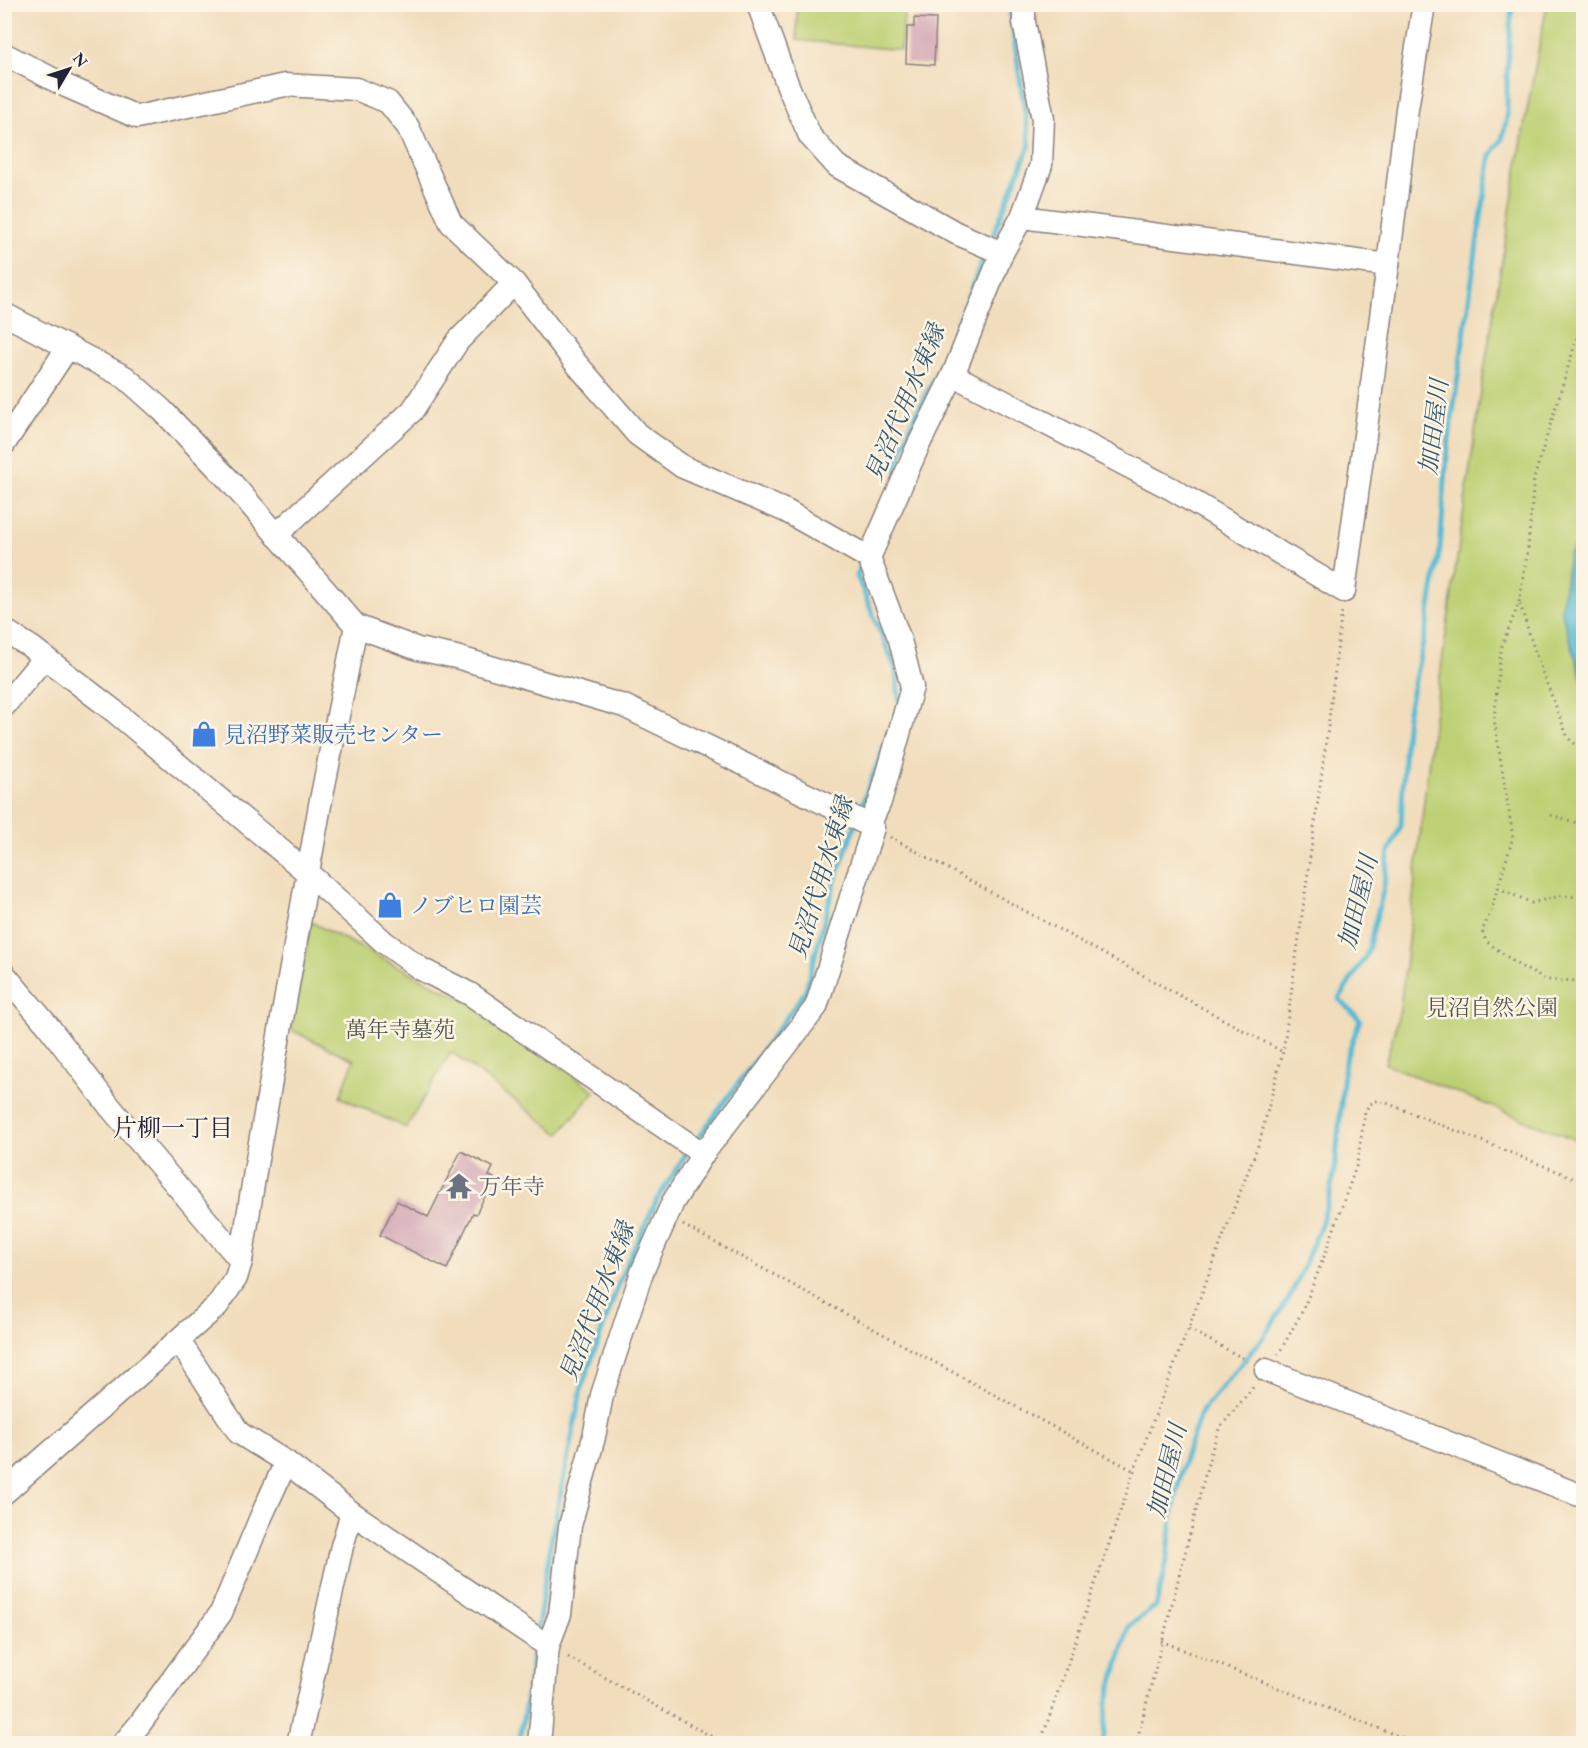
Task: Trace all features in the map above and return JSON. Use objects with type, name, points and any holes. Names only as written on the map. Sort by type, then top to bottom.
[{"type":"street","points":[[758,4],[788,86],[810,136],[837,166],[956,233],[1002,253]]},
{"type":"street","points":[[869,558],[919,444],[953,375],[1002,253],[1022,217],[1041,165],[1043,119],[1024,22],[1024,4]]},
{"type":"street","points":[[953,375],[1172,489],[1344,591],[1407,109],[1424,4]]},
{"type":"street","points":[[4,54],[66,86],[137,117],[285,85],[356,89],[388,102],[408,127],[451,223],[514,283],[575,362],[638,434],[683,467],[786,511],[869,558],[900,640],[912,687],[880,802],[869,825],[624,706],[456,657],[418,649],[356,626],[229,480],[162,410],[125,377],[4,314]]},
{"type":"street","points":[[1022,217],[1388,265]]},
{"type":"street","points":[[276,535],[412,411],[458,341],[514,283]]},
{"type":"street","points":[[4,444],[68,347]]},
{"type":"street","points":[[4,1493],[217,1306],[236,1278],[241,1261],[335,723],[356,626]]},
{"type":"street","points":[[4,630],[114,711],[309,874],[384,942],[421,969],[470,994],[704,1154]]},
{"type":"street","points":[[4,706],[44,658]]},
{"type":"street","points":[[538,1743],[548,1646],[560,1614],[570,1526],[594,1437],[602,1395],[642,1272],[673,1202],[704,1154],[816,1007],[873,828]]},
{"type":"street","points":[[4,974],[49,1027],[110,1107],[241,1261]]},
{"type":"street","points":[[178,1341],[239,1433],[286,1462],[352,1513],[548,1646]]},
{"type":"street","points":[[1261,1367],[1584,1497]]},
{"type":"street","points":[[123,1743],[139,1725],[221,1613],[286,1462]]},
{"type":"street","points":[[298,1743],[342,1546],[352,1513]]},
{"type":"path","points":[[1584,315],[1534,477],[1528,548],[1519,603],[1501,648],[1494,719],[1513,837],[1482,931],[1486,941],[1518,965],[1546,980],[1584,981]]},
{"type":"path","points":[[1040,1743],[1134,1471],[1260,1140],[1283,1052],[1328,728],[1344,591]]},
{"type":"path","points":[[1519,603],[1537,658],[1568,738],[1584,752]]},
{"type":"path","points":[[1551,815],[1584,825]]},
{"type":"path","points":[[873,828],[1283,1052]]},
{"type":"path","points":[[1497,888],[1532,903],[1560,896],[1584,897]]},
{"type":"path","points":[[1136,1743],[1203,1480],[1219,1429],[1261,1367],[1273,1363],[1303,1310],[1357,1164],[1365,1110],[1370,1104],[1380,1101],[1584,1182]]},
{"type":"path","points":[[667,1216],[1134,1471]]},
{"type":"path","points":[[1189,1329],[1261,1367]]},
{"type":"path","points":[[1161,1641],[1418,1743]]},
{"type":"path","points":[[548,1646],[725,1743]]},
{"type":"green space","points":[[923,4],[923,9],[905,9],[900,50],[797,40],[797,5]]},
{"type":"green space","name":"見沼自然公園","points":[[1547,5],[1583,5],[1583,1143],[1385,1064],[1400,1010],[1432,732],[1483,377],[1525,121]]},
{"type":"green space","name":"萬年寺墓苑","points":[[311,922],[476,1006],[595,1091],[559,1134],[451,1052],[406,1128],[340,1097],[354,1060],[291,1030]]},
{"type":"water","points":[[1583,536],[1583,683],[1561,610],[1569,554]]},
{"type":"building","points":[[914,18],[936,19],[934,65],[906,63],[907,27],[914,27]]},
{"type":"building","points":[[461,1151],[493,1167],[489,1176],[494,1178],[476,1214],[473,1213],[447,1269],[380,1235],[397,1201],[428,1217]]},
{"type":"waterway","name":"見沼代用水東縁","points":[[990,242],[1030,145],[1009,4]]},
{"type":"waterway","name":"加田屋川","points":[[1103,1744],[1107,1703],[1129,1626],[1156,1606],[1167,1561],[1173,1510],[1185,1457],[1202,1410],[1263,1338],[1292,1293],[1321,1225],[1330,1194],[1336,1160],[1345,1061],[1360,1020],[1339,999],[1367,954],[1383,891],[1389,851],[1401,826],[1407,715],[1427,625],[1440,549],[1447,454],[1479,230],[1491,155],[1502,139],[1507,118],[1507,74],[1512,4]]},
{"type":"waterway","name":"見沼代用水東縁","points":[[896,469],[911,425],[943,360],[986,251]]},
{"type":"waterway","name":"見沼代用水東縁","points":[[862,563],[857,576],[896,670],[899,700]]},
{"type":"waterway","name":"見沼代用水東縁","points":[[859,813],[888,735]]},
{"type":"waterway","name":"見沼代用水東縁","points":[[696,1141],[805,992],[835,881],[855,825]]},
{"type":"waterway","name":"見沼代用水東縁","points":[[537,1633],[550,1546],[582,1386],[623,1272],[658,1198],[688,1151]]},
{"type":"waterway","name":"見沼代用水東縁","points":[[519,1744],[535,1645]]},
{"type":"place","name":"見沼野菜販売センター","points":[[204,734]]},
{"type":"place","name":"ノブヒロ園芸","points":[[390,905]]},
{"type":"place","name":"万年寺","points":[[459,1186]]},
{"type":"district","name":"片柳一丁目","points":[[173,1128]]}]
